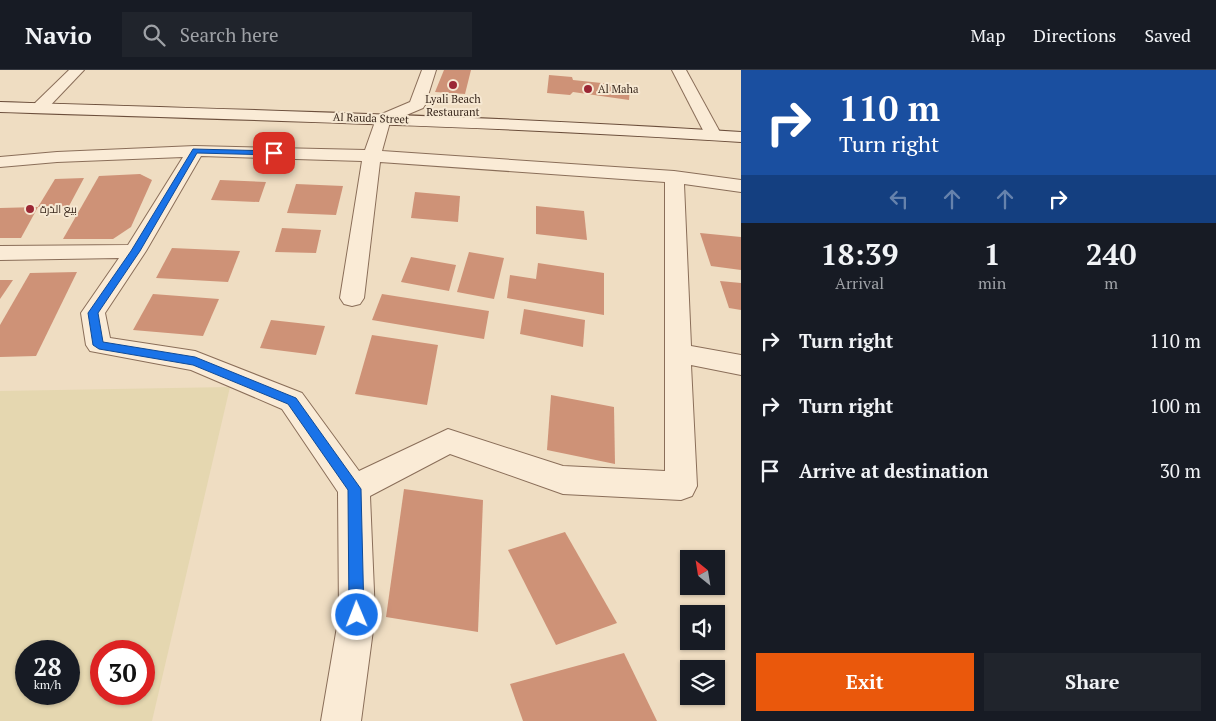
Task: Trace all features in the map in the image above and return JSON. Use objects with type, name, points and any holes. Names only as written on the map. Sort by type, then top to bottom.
[{"type":"street","points":[[39,108],[77,70]]},
{"type":"street","points":[[352,298],[372,156],[383,119],[418,105],[429,70]]},
{"type":"street","points":[[679,70],[714,134]]},
{"type":"street","name":"Al Rauda Street","points":[[0,107],[383,119],[714,134],[741,137]]},
{"type":"street","points":[[195,151],[135,251],[93,313],[99,345],[195,361],[292,401],[354,489],[357,615],[341,721]]},
{"type":"street","points":[[0,162],[57,156],[195,151],[372,156],[674,177],[741,186]]},
{"type":"street","points":[[354,489],[448,441],[563,480],[681,486],[674,177]]},
{"type":"street","points":[[0,253],[135,251]]},
{"type":"street","points":[[677,353],[741,365]]},
{"type":"shaded area","points":[[230,387],[152,721],[0,721],[0,391]]},
{"type":"building","points":[[444,70],[471,70],[465,94],[435,92]]},
{"type":"building","name":"Al Maha","points":[[549,75],[572,77],[573,80],[630,86],[629,100],[573,92],[570,95],[547,93]]},
{"type":"building","points":[[140,174],[152,180],[131,227],[113,239],[63,239],[99,176]]},
{"type":"building","points":[[84,178],[69,206],[38,207],[55,179]]},
{"type":"building","points":[[220,180],[266,182],[259,202],[211,200]]},
{"type":"building","points":[[296,184],[343,186],[336,215],[287,213]]},
{"type":"building","points":[[415,192],[460,196],[458,222],[411,218]]},
{"type":"building","points":[[536,206],[584,211],[587,240],[536,234]]},
{"type":"building","points":[[38,207],[21,238],[0,238],[0,208]]},
{"type":"building","points":[[282,228],[321,230],[316,253],[275,252]]},
{"type":"building","points":[[700,233],[741,237],[741,270],[711,266]]},
{"type":"building","points":[[172,248],[240,251],[228,282],[156,278]]},
{"type":"building","points":[[469,252],[504,258],[494,299],[457,292]]},
{"type":"building","points":[[411,257],[456,265],[449,291],[401,282]]},
{"type":"building","points":[[538,263],[604,273],[604,315],[507,298],[510,275],[536,279]]},
{"type":"building","points":[[77,272],[36,356],[0,357],[0,325],[30,273]]},
{"type":"building","points":[[0,280],[13,280],[0,299]]},
{"type":"building","points":[[720,281],[741,283],[741,310],[729,308]]},
{"type":"building","points":[[153,294],[219,299],[203,336],[133,330]]},
{"type":"building","points":[[382,294],[489,311],[484,339],[372,320]]},
{"type":"building","points":[[524,309],[585,320],[583,347],[520,334]]},
{"type":"building","points":[[271,320],[325,326],[316,355],[260,348]]},
{"type":"building","points":[[372,335],[438,345],[427,405],[355,394]]},
{"type":"building","points":[[551,395],[614,407],[615,464],[547,450]]},
{"type":"building","points":[[404,489],[483,500],[478,632],[386,617]]},
{"type":"building","points":[[565,532],[617,623],[556,645],[508,550]]},
{"type":"building","points":[[624,653],[657,721],[523,721],[510,684]]},
{"type":"place","name":"Lyali Beach Restaurant","points":[[453,85]]},
{"type":"place","name":"Al Maha","points":[[588,89]]},
{"type":"place","name":"بيع الذرة","points":[[30,209]]},
{"type":"route","points":[[274,153],[195,151],[135,251],[93,313],[99,345],[195,361],[292,401],[354,489],[357,615]]}]
